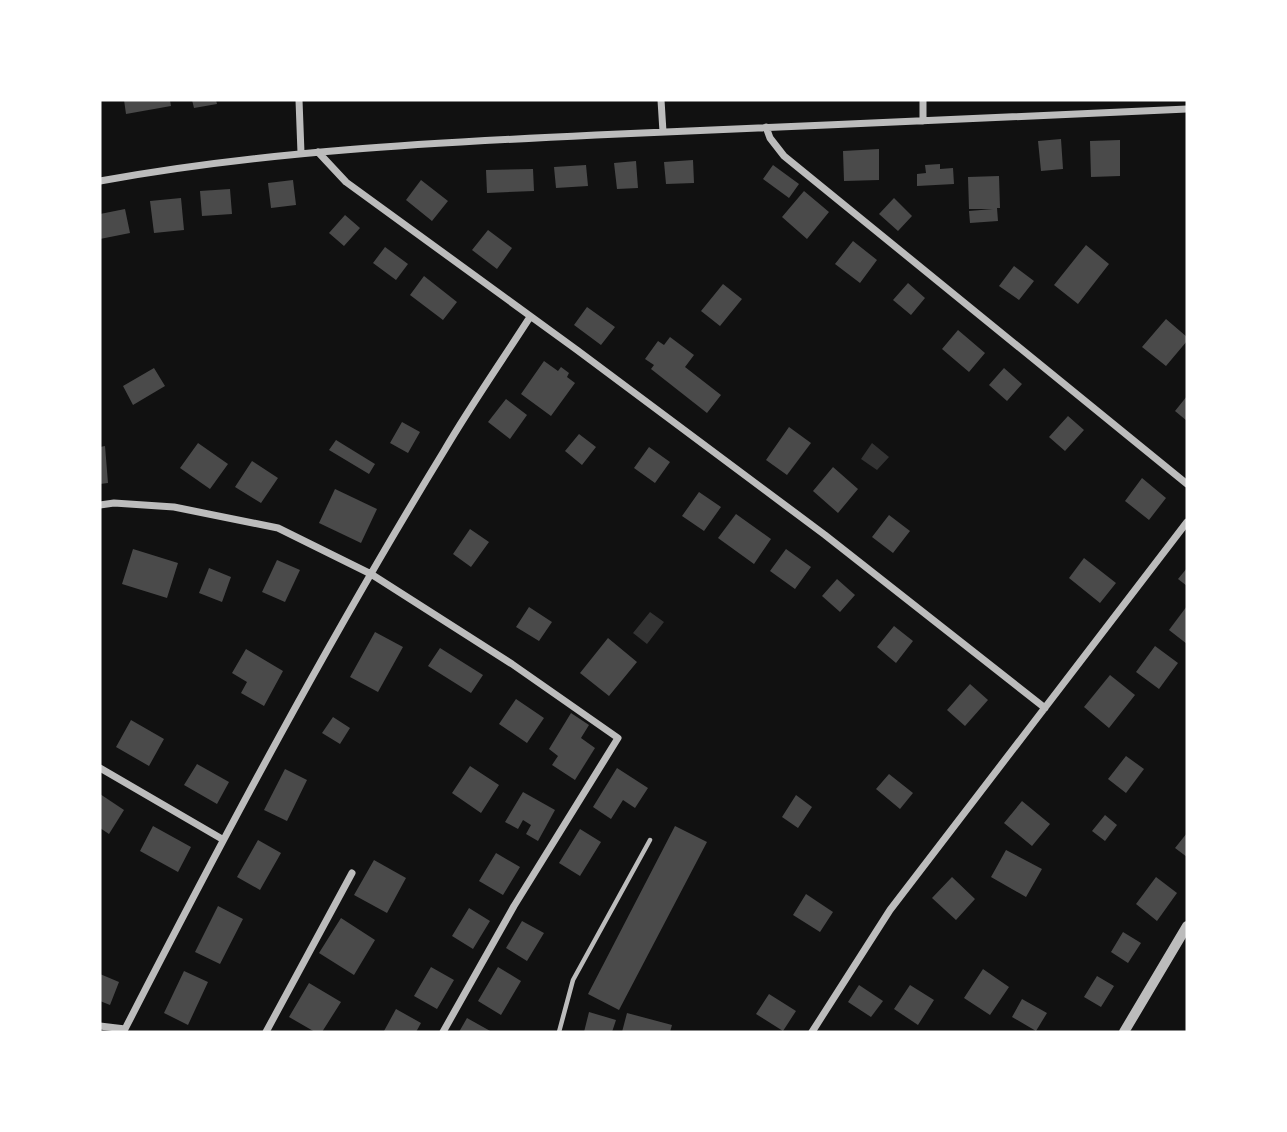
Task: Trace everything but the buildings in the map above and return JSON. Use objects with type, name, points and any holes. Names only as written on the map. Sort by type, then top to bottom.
[{"type":"street","points":[[299,100],[301,153]]},
{"type":"street","points":[[662,100],[663,132]]},
{"type":"street","points":[[923,100],[923,121]]},
{"type":"street","points":[[100,181],[183,166],[301,153],[479,141],[1185,109],[1183,100]]},
{"type":"street","points":[[766,127],[770,138],[784,156],[1187,484]]},
{"type":"street","points":[[318,152],[346,183],[577,350],[825,535],[1045,708]]},
{"type":"street","points":[[100,1026],[125,1030],[222,839],[371,573],[444,449],[530,317]]},
{"type":"street","points":[[100,505],[114,503],[174,507],[278,528],[371,573],[512,664],[618,738],[514,906],[443,1032]]},
{"type":"street","points":[[811,1032],[890,909],[1187,522]]},
{"type":"street","points":[[100,768],[222,839]]},
{"type":"street","points":[[266,1032],[352,873]]},
{"type":"street","points":[[1124,1032],[1187,926]]},
{"type":"lane","points":[[559,1032],[573,980],[650,840]]},
{"type":"shaded area","points":[[872,443],[889,457],[877,470],[861,459]]},
{"type":"shaded area","points":[[650,612],[664,622],[647,644],[633,633]]}]
